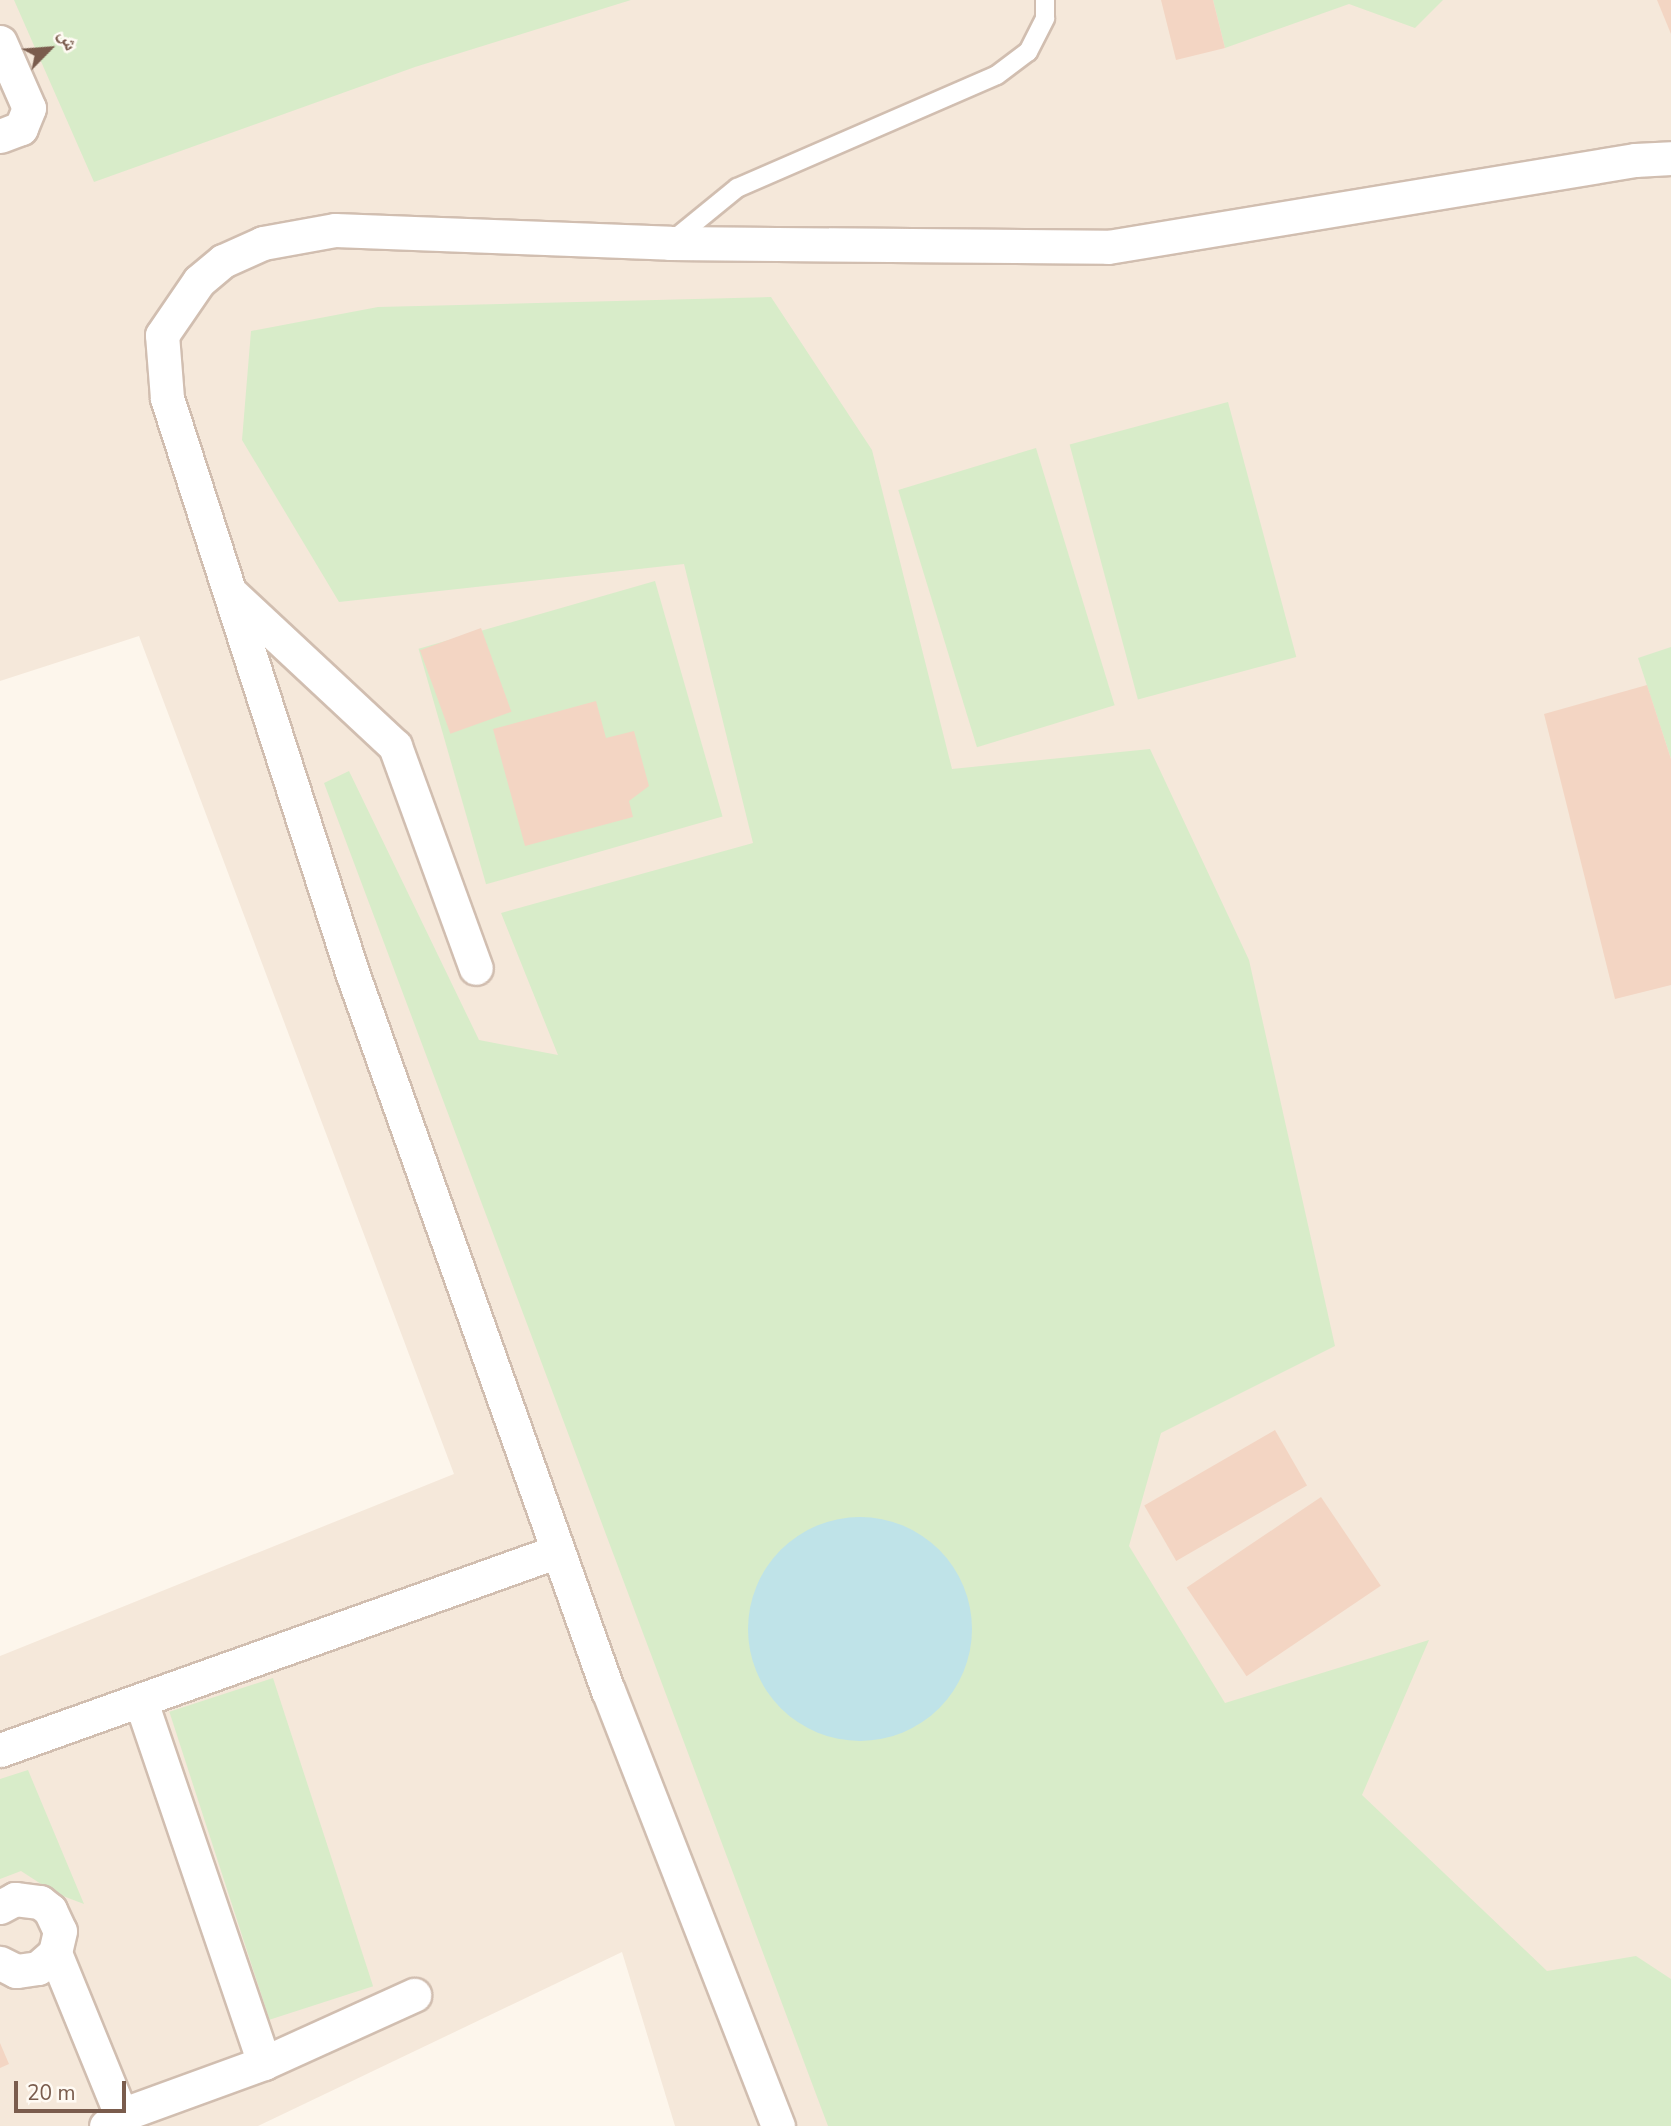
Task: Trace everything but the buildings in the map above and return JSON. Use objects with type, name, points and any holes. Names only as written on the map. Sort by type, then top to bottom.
[{"type":"street","points":[[0,42],[29,108],[21,128],[0,136]]},
{"type":"street","points":[[778,2126],[608,1691],[353,975],[167,398],[162,335],[200,281],[223,261],[263,243],[335,230],[670,243],[1108,247],[1635,160],[1671,158]]},
{"type":"street","points":[[230,593],[395,746],[476,968]]},
{"type":"street","points":[[0,1750],[558,1551]]},
{"type":"street","points":[[141,1700],[264,2063]]},
{"type":"street","points":[[0,1907],[15,1899],[28,1898],[50,1910],[60,1931],[55,1953],[48,1962],[27,1971],[16,1971],[0,1963]]},
{"type":"street","points":[[55,1953],[113,2121],[264,2063],[414,1994]]},
{"type":"lane","points":[[670,243],[737,188],[996,75],[1028,52],[1045,18],[1045,0]]},
{"type":"shaded area","points":[[0,0],[1671,0],[1671,2126],[675,2126],[622,1952],[258,2126],[0,2126],[0,1656],[454,1474],[139,636],[0,681]]},
{"type":"green space","points":[[14,0],[631,0],[415,67],[94,182]]},
{"type":"green space","points":[[1213,0],[1443,0],[1415,28],[1349,4],[1225,48]]},
{"type":"green space","points":[[771,297],[872,450],[952,769],[1150,749],[1249,960],[1335,1346],[1161,1433],[1129,1546],[1225,1703],[1429,1640],[1362,1795],[1547,1971],[1636,1956],[1671,1979],[1671,2126],[828,2126],[324,783],[349,771],[479,1040],[558,1055],[501,913],[753,843],[684,564],[339,602],[242,440],[251,331],[378,307]]},
{"type":"green space","points":[[1228,402],[1296,657],[1138,699],[1070,444]]},
{"type":"green space","points":[[1036,448],[1115,705],[977,747],[898,490]]},
{"type":"green space","points":[[655,581],[723,817],[486,884],[419,649]]},
{"type":"green space","points":[[1671,647],[1671,759],[1638,658]]},
{"type":"green space","points":[[273,1678],[373,1986],[269,2020],[169,1712]]},
{"type":"green space","points":[[28,1770],[84,1904],[55,1893],[21,1871],[0,1879],[0,1779]]},
{"type":"water","points":[[860,1517],[903,1526],[922,1536],[939,1550],[953,1567],[963,1586],[972,1629],[963,1672],[953,1691],[939,1708],[922,1722],[903,1732],[860,1741],[817,1732],[798,1722],[781,1708],[767,1691],[757,1672],[748,1629],[757,1586],[767,1567],[781,1550],[798,1536],[817,1526]]}]
